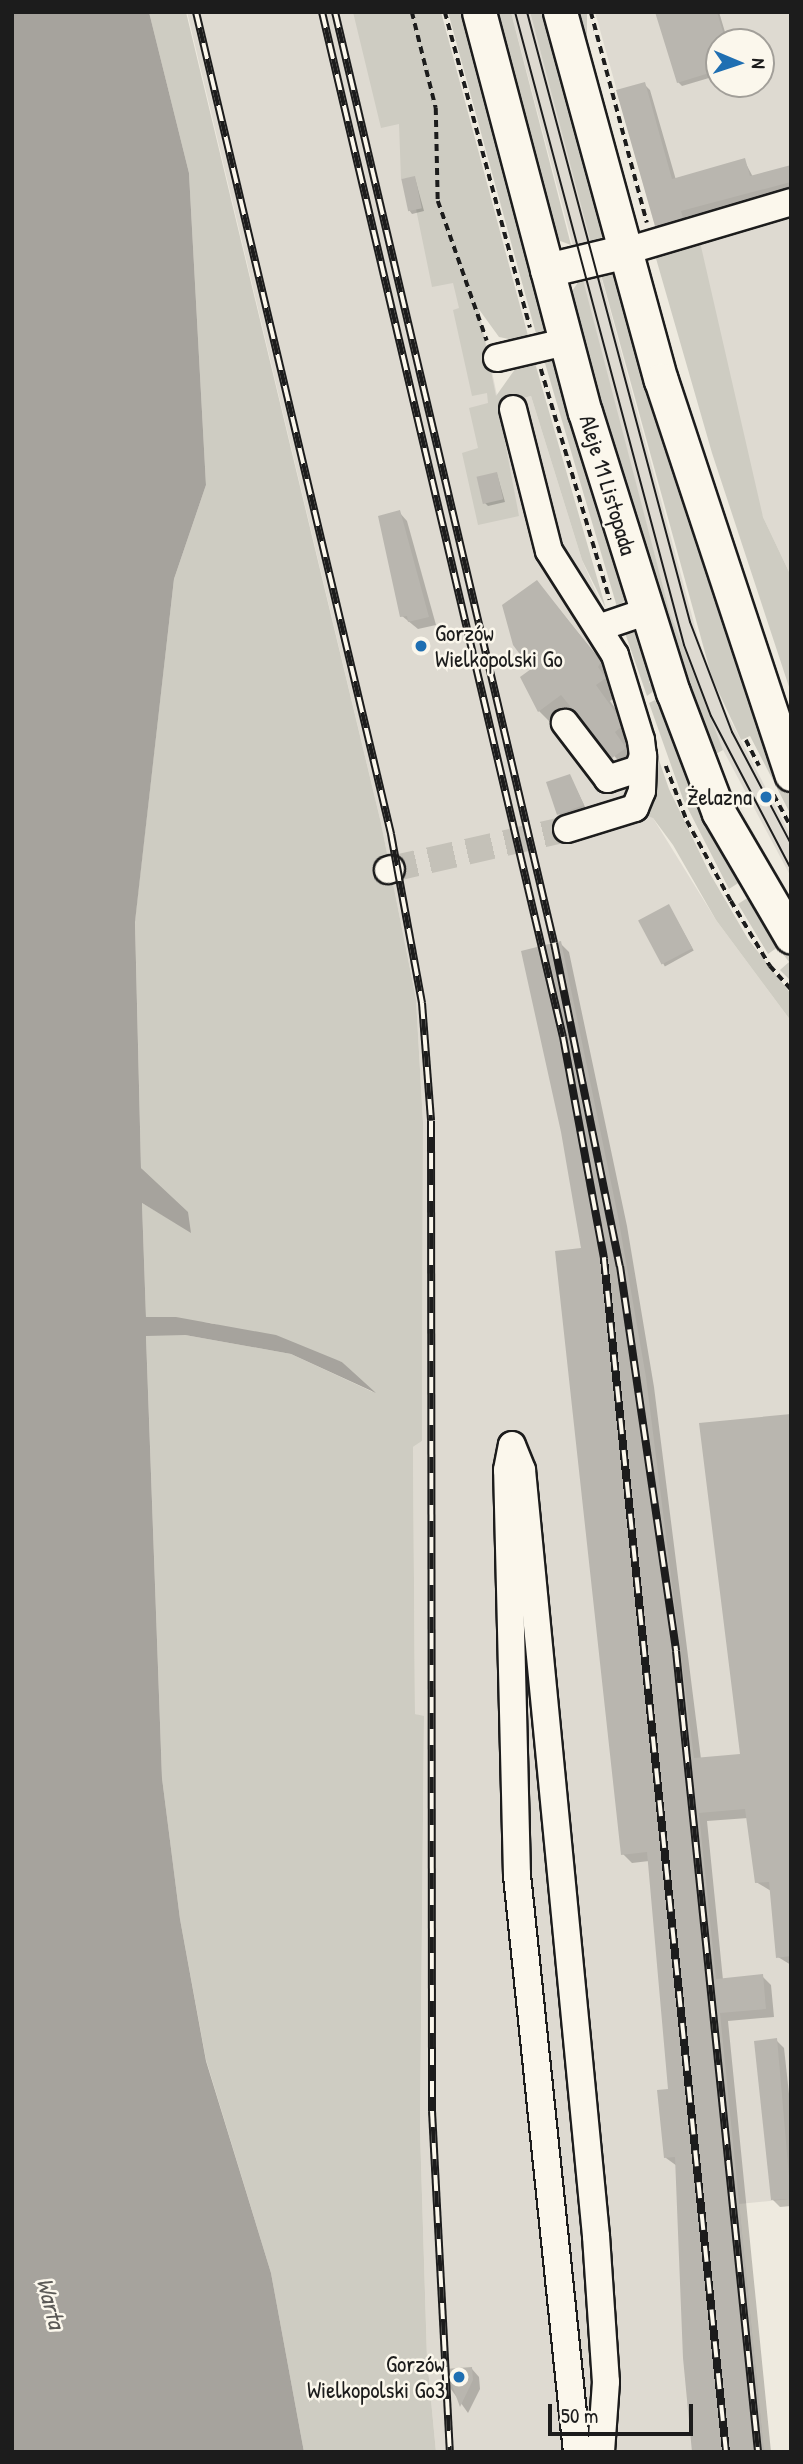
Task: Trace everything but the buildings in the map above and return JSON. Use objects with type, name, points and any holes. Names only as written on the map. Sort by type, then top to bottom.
[{"type":"main road","name":"Aleje 11 Listopada","points":[[479,12],[565,342],[648,611],[734,844],[791,936]]},
{"type":"main road","points":[[560,12],[638,248],[717,562],[791,774]]},
{"type":"main road","points":[[547,270],[638,248]]},
{"type":"main road","points":[[705,771],[732,806],[771,878],[791,895]]},
{"type":"lane","points":[[638,248],[791,202]]},
{"type":"lane","points":[[497,358],[565,342]]},
{"type":"lane","points":[[513,409],[549,551],[601,627],[615,655],[643,756],[642,791],[635,808],[568,829]]},
{"type":"lane","points":[[601,627],[648,611]]},
{"type":"lane","points":[[565,723],[608,779],[638,769],[643,756]]},
{"type":"lane","points":[[578,2452],[517,1875],[507,1470],[512,1445],[522,1471],[593,2208],[606,2382],[601,2452]]},
{"type":"path","points":[[412,12],[436,108],[438,201],[482,332],[497,358]]},
{"type":"path","points":[[591,12],[646,209],[638,248]]},
{"type":"shaded area","points":[[149,12],[186,12],[381,823],[416,999],[423,1122],[422,1441],[413,1447],[415,1714],[424,1716],[420,2130],[427,2358],[436,2452],[304,2452],[271,2273],[206,2060],[180,1919],[162,1778],[146,1335],[185,1335],[291,1354],[373,1392],[342,1362],[211,1323],[146,1317],[142,1203],[191,1232],[141,1168],[135,920],[174,579],[206,485],[189,173]]},
{"type":"shaded area","points":[[187,12],[417,12],[499,405],[531,396],[582,560],[619,645],[653,818],[716,920],[791,1021],[791,2199],[739,2204],[764,2452],[436,2452],[427,2358],[420,2130],[424,1717],[415,1714],[413,1447],[422,1441],[423,1122],[416,999],[381,823]]},
{"type":"shaded area","points":[[353,12],[441,12],[530,343],[499,337],[478,308],[496,396],[523,358],[533,356],[606,609],[582,560],[531,396],[498,405],[519,516],[478,525],[462,453],[478,448],[469,408],[488,403],[487,393],[472,396],[453,310],[459,308],[453,283],[432,287],[416,209],[421,208],[415,177],[401,179],[399,124],[381,128]]},
{"type":"shaded area","points":[[448,12],[468,12],[551,329],[538,341]]},
{"type":"shaded area","points":[[491,12],[511,12],[571,245],[555,239]]},
{"type":"shaded area","points":[[511,12],[530,12],[698,638],[726,712],[791,836],[791,877],[714,733],[670,613]]},
{"type":"shaded area","points":[[530,12],[550,12],[606,231],[599,241],[591,243]]},
{"type":"shaded area","points":[[579,12],[587,12],[587,107],[579,107]]},
{"type":"shaded area","points":[[595,12],[791,12],[791,576],[763,517],[662,252]]},
{"type":"shaded area","points":[[700,242],[763,517],[791,576],[791,693],[712,453],[655,255]]},
{"type":"shaded area","points":[[600,271],[617,274],[791,801],[791,815],[750,736],[741,740],[712,678]]},
{"type":"shaded area","points":[[582,276],[670,613],[723,750],[714,755],[771,868],[704,736],[662,621],[569,296]]},
{"type":"shaded area","points":[[542,353],[559,356],[628,598],[617,607]]},
{"type":"shaded area","points":[[639,632],[652,680],[649,682],[655,690],[647,696],[625,633]]},
{"type":"shaded area","points":[[619,645],[669,789],[709,872],[748,939],[791,994],[791,1021],[716,920],[673,845],[653,818],[635,811],[645,789]]},
{"type":"shaded area","points":[[655,700],[665,719],[670,718],[743,880],[729,889],[683,799],[649,703]]},
{"type":"shaded area","points":[[752,895],[791,953],[791,981],[780,970],[789,962],[778,947],[768,954],[738,904]]},
{"type":"water","name":"Warta","points":[[12,12],[149,12],[189,173],[206,485],[174,579],[135,922],[141,1168],[188,1212],[191,1233],[142,1203],[146,1317],[176,1317],[276,1335],[342,1362],[376,1393],[291,1354],[185,1335],[146,1336],[162,1778],[180,1919],[206,2061],[271,2273],[304,2452],[12,2452]]},
{"type":"tunnel","points":[[391,869],[567,829]]},
{"type":"tram line","points":[[515,12],[684,645],[711,716],[791,869]]},
{"type":"tram line","points":[[527,12],[690,622],[732,732],[791,844]]},
{"type":"railway","points":[[196,12],[391,834],[422,1003],[431,1121],[432,2111],[450,2452]]},
{"type":"railway","points":[[322,12],[563,1037],[604,1259],[726,2452]]},
{"type":"railway","points":[[335,12],[554,943],[620,1266],[676,1651],[758,2452]]},
{"type":"place","name":"Gorzów Wielkopolski Go","points":[[421,646]]},
{"type":"place","name":"Żelazna","points":[[766,797]]},
{"type":"place","name":"Gorzów Wielkopolski Go3","points":[[459,2377]]}]
